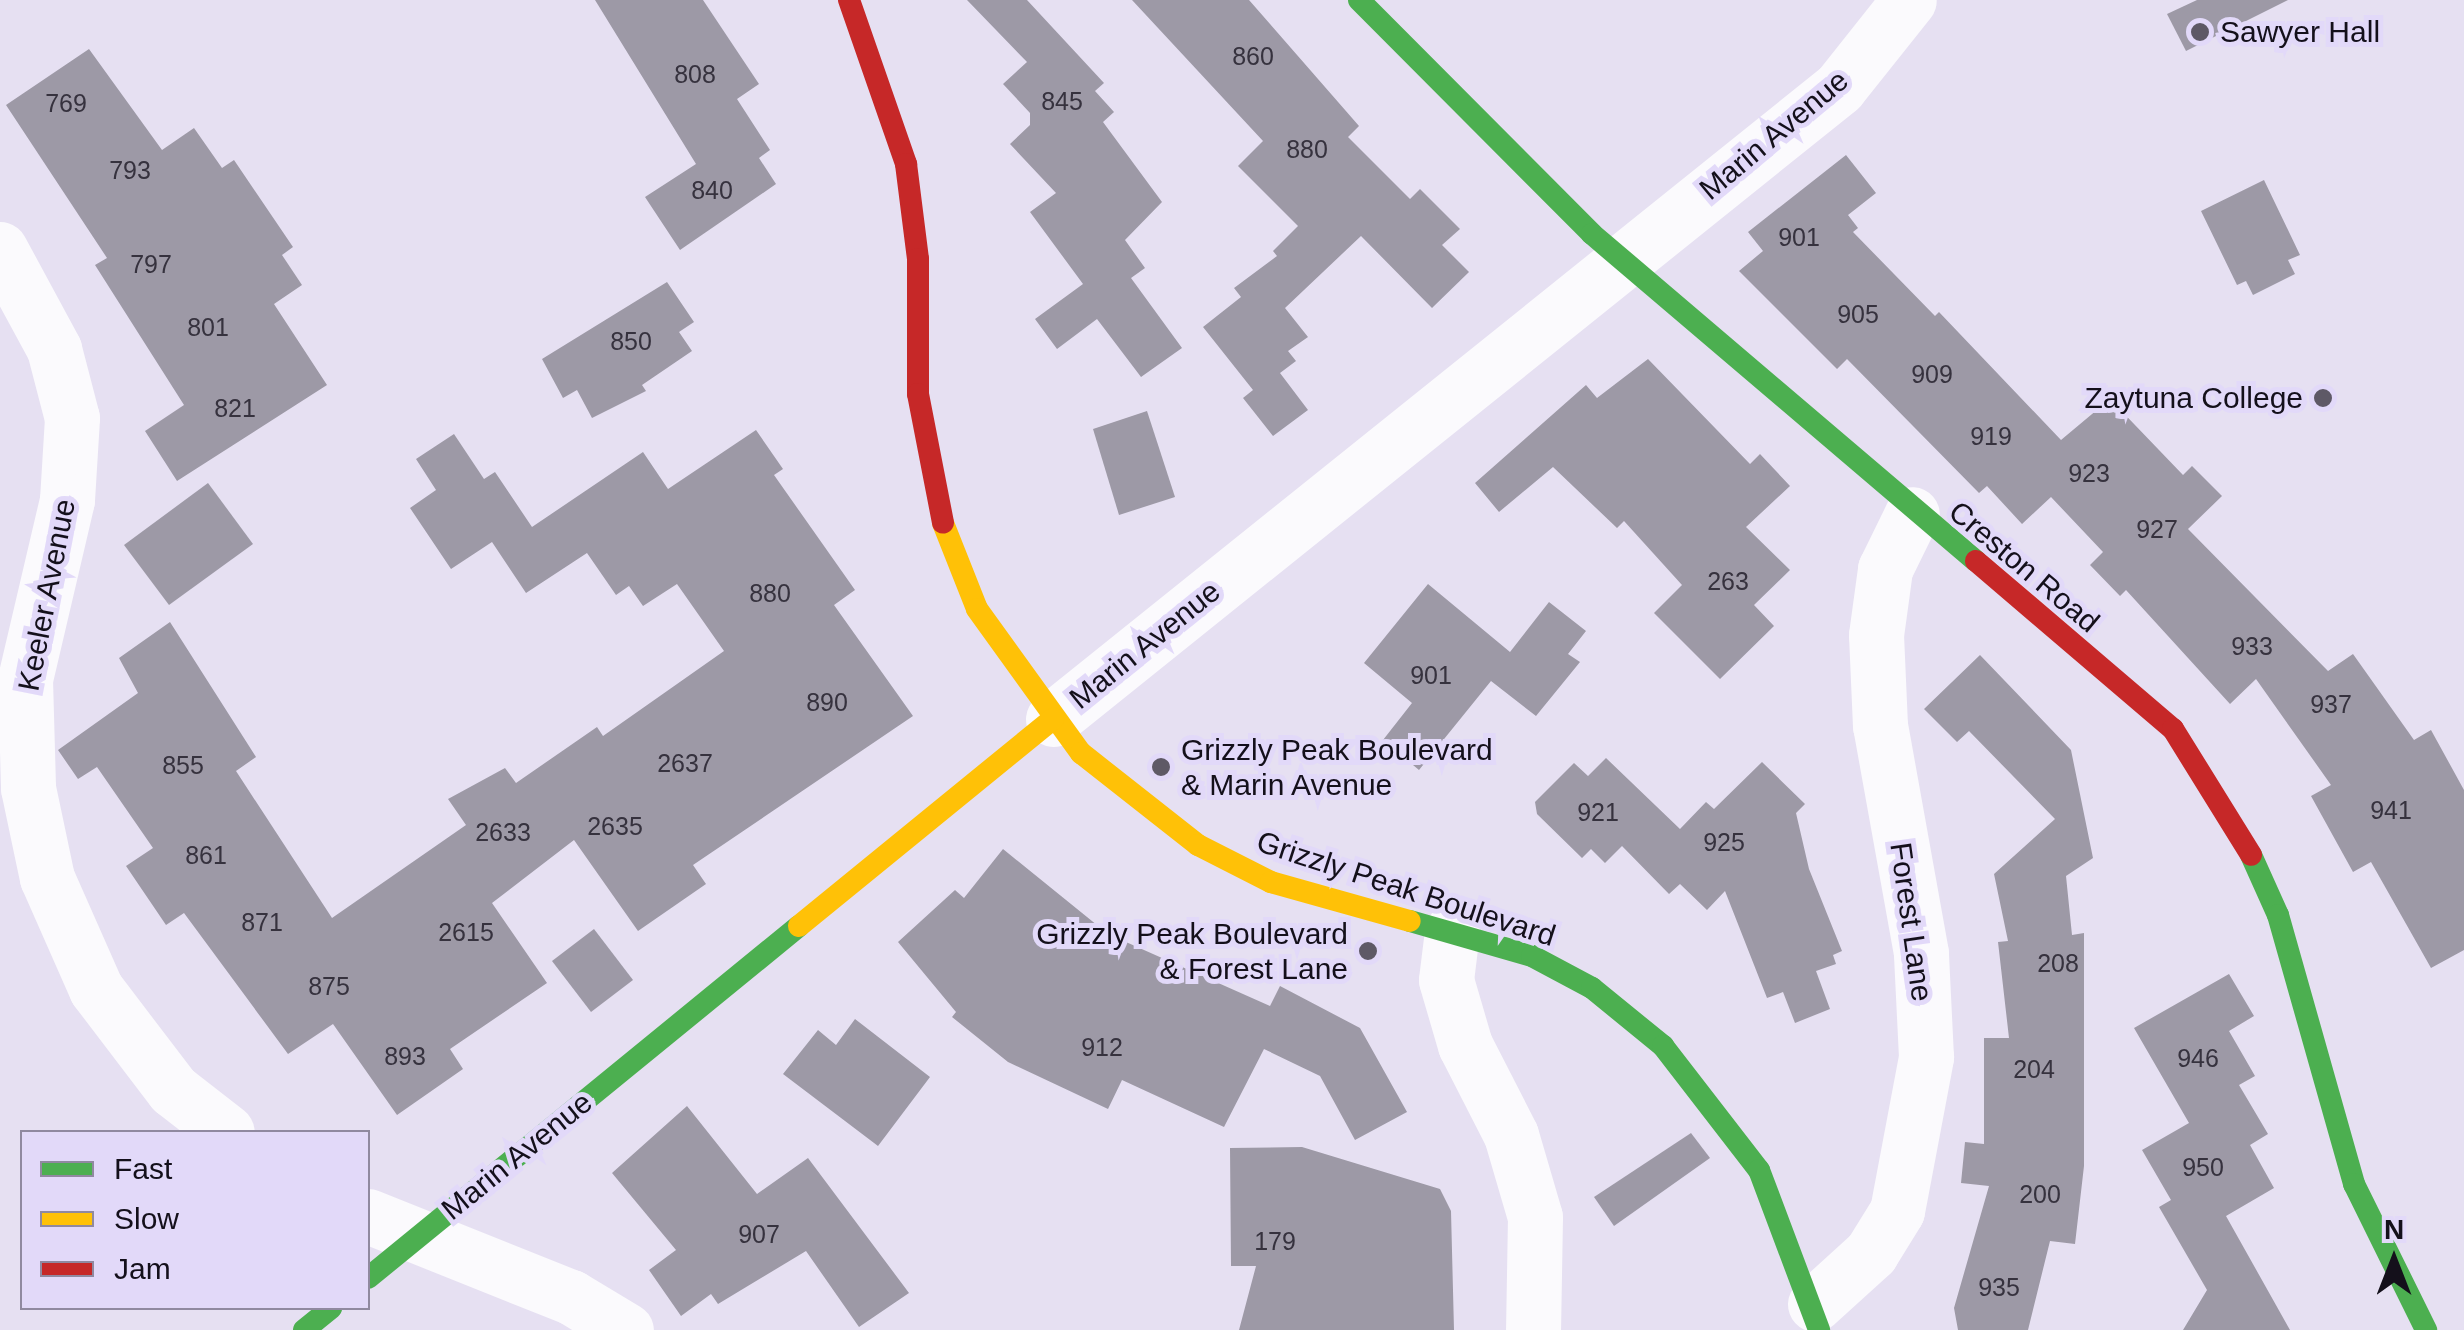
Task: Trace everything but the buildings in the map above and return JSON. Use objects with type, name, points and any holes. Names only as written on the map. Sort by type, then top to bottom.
[{"type":"street","name":"Grizzly Peak Boulevard","points":[[849,0],[906,164],[918,260],[918,394],[933,496],[978,609],[1053,720],[1081,753],[1198,845],[1271,882],[1452,930],[1532,956],[1592,988],[1663,1046],[1759,1170],[1817,1317]]},
{"type":"street","name":"Creston Road","points":[[1360,0],[1621,260],[1912,514],[2172,729],[2236,823],[2278,915],[2354,1184],[2426,1330]]},
{"type":"street","name":"Marin Avenue","points":[[370,1276],[1621,260],[1839,88],[1909,0]]},
{"type":"street","name":"Keeler Avenue","points":[[0,249],[54,348],[72,418],[66,500],[25,679],[28,788],[47,878],[96,989],[173,1090],[224,1130]]},
{"type":"street","name":"Forest Lane","points":[[1817,1317],[1871,1253],[1896,1211],[1926,1057],[1921,953],[1880,726],[1876,635],[1885,568],[1912,514]]},
{"type":"street","points":[[1452,930],[1446,980],[1464,1045],[1511,1135],[1534,1217],[1533,1330]]},
{"type":"street","points":[[370,1217],[571,1296],[626,1330]]},
{"type":"street","points":[[304,1330],[329,1310]]},
{"type":"traffic: fast","points":[[1359,0],[1592,234],[1976,561]]},
{"type":"traffic: fast","points":[[2251,855],[2278,915],[2354,1184],[2426,1330]]},
{"type":"traffic: fast","points":[[1410,921],[1532,956],[1592,988],[1663,1046],[1759,1170],[1819,1330]]},
{"type":"traffic: fast","points":[[370,1276],[799,926]]},
{"type":"traffic: fast","points":[[304,1330],[329,1310]]},
{"type":"traffic: slow","points":[[943,523],[977,609],[1081,753],[1198,845],[1271,882],[1410,921]]},
{"type":"traffic: slow","points":[[799,926],[1053,719]]},
{"type":"traffic: jam","points":[[849,0],[906,164],[918,259],[918,394],[943,523]]},
{"type":"traffic: jam","points":[[1976,561],[2173,729],[2251,855]]},
{"type":"place","name":"Sawyer Hall","points":[[2200,32]]},
{"type":"place","name":"Zaytuna College","points":[[2323,398]]},
{"type":"place","name":"Grizzly Peak Boulevard & Marin Avenue","points":[[1161,767]]},
{"type":"place","name":"Grizzly Peak Boulevard & Forest Lane","points":[[1368,951]]}]
